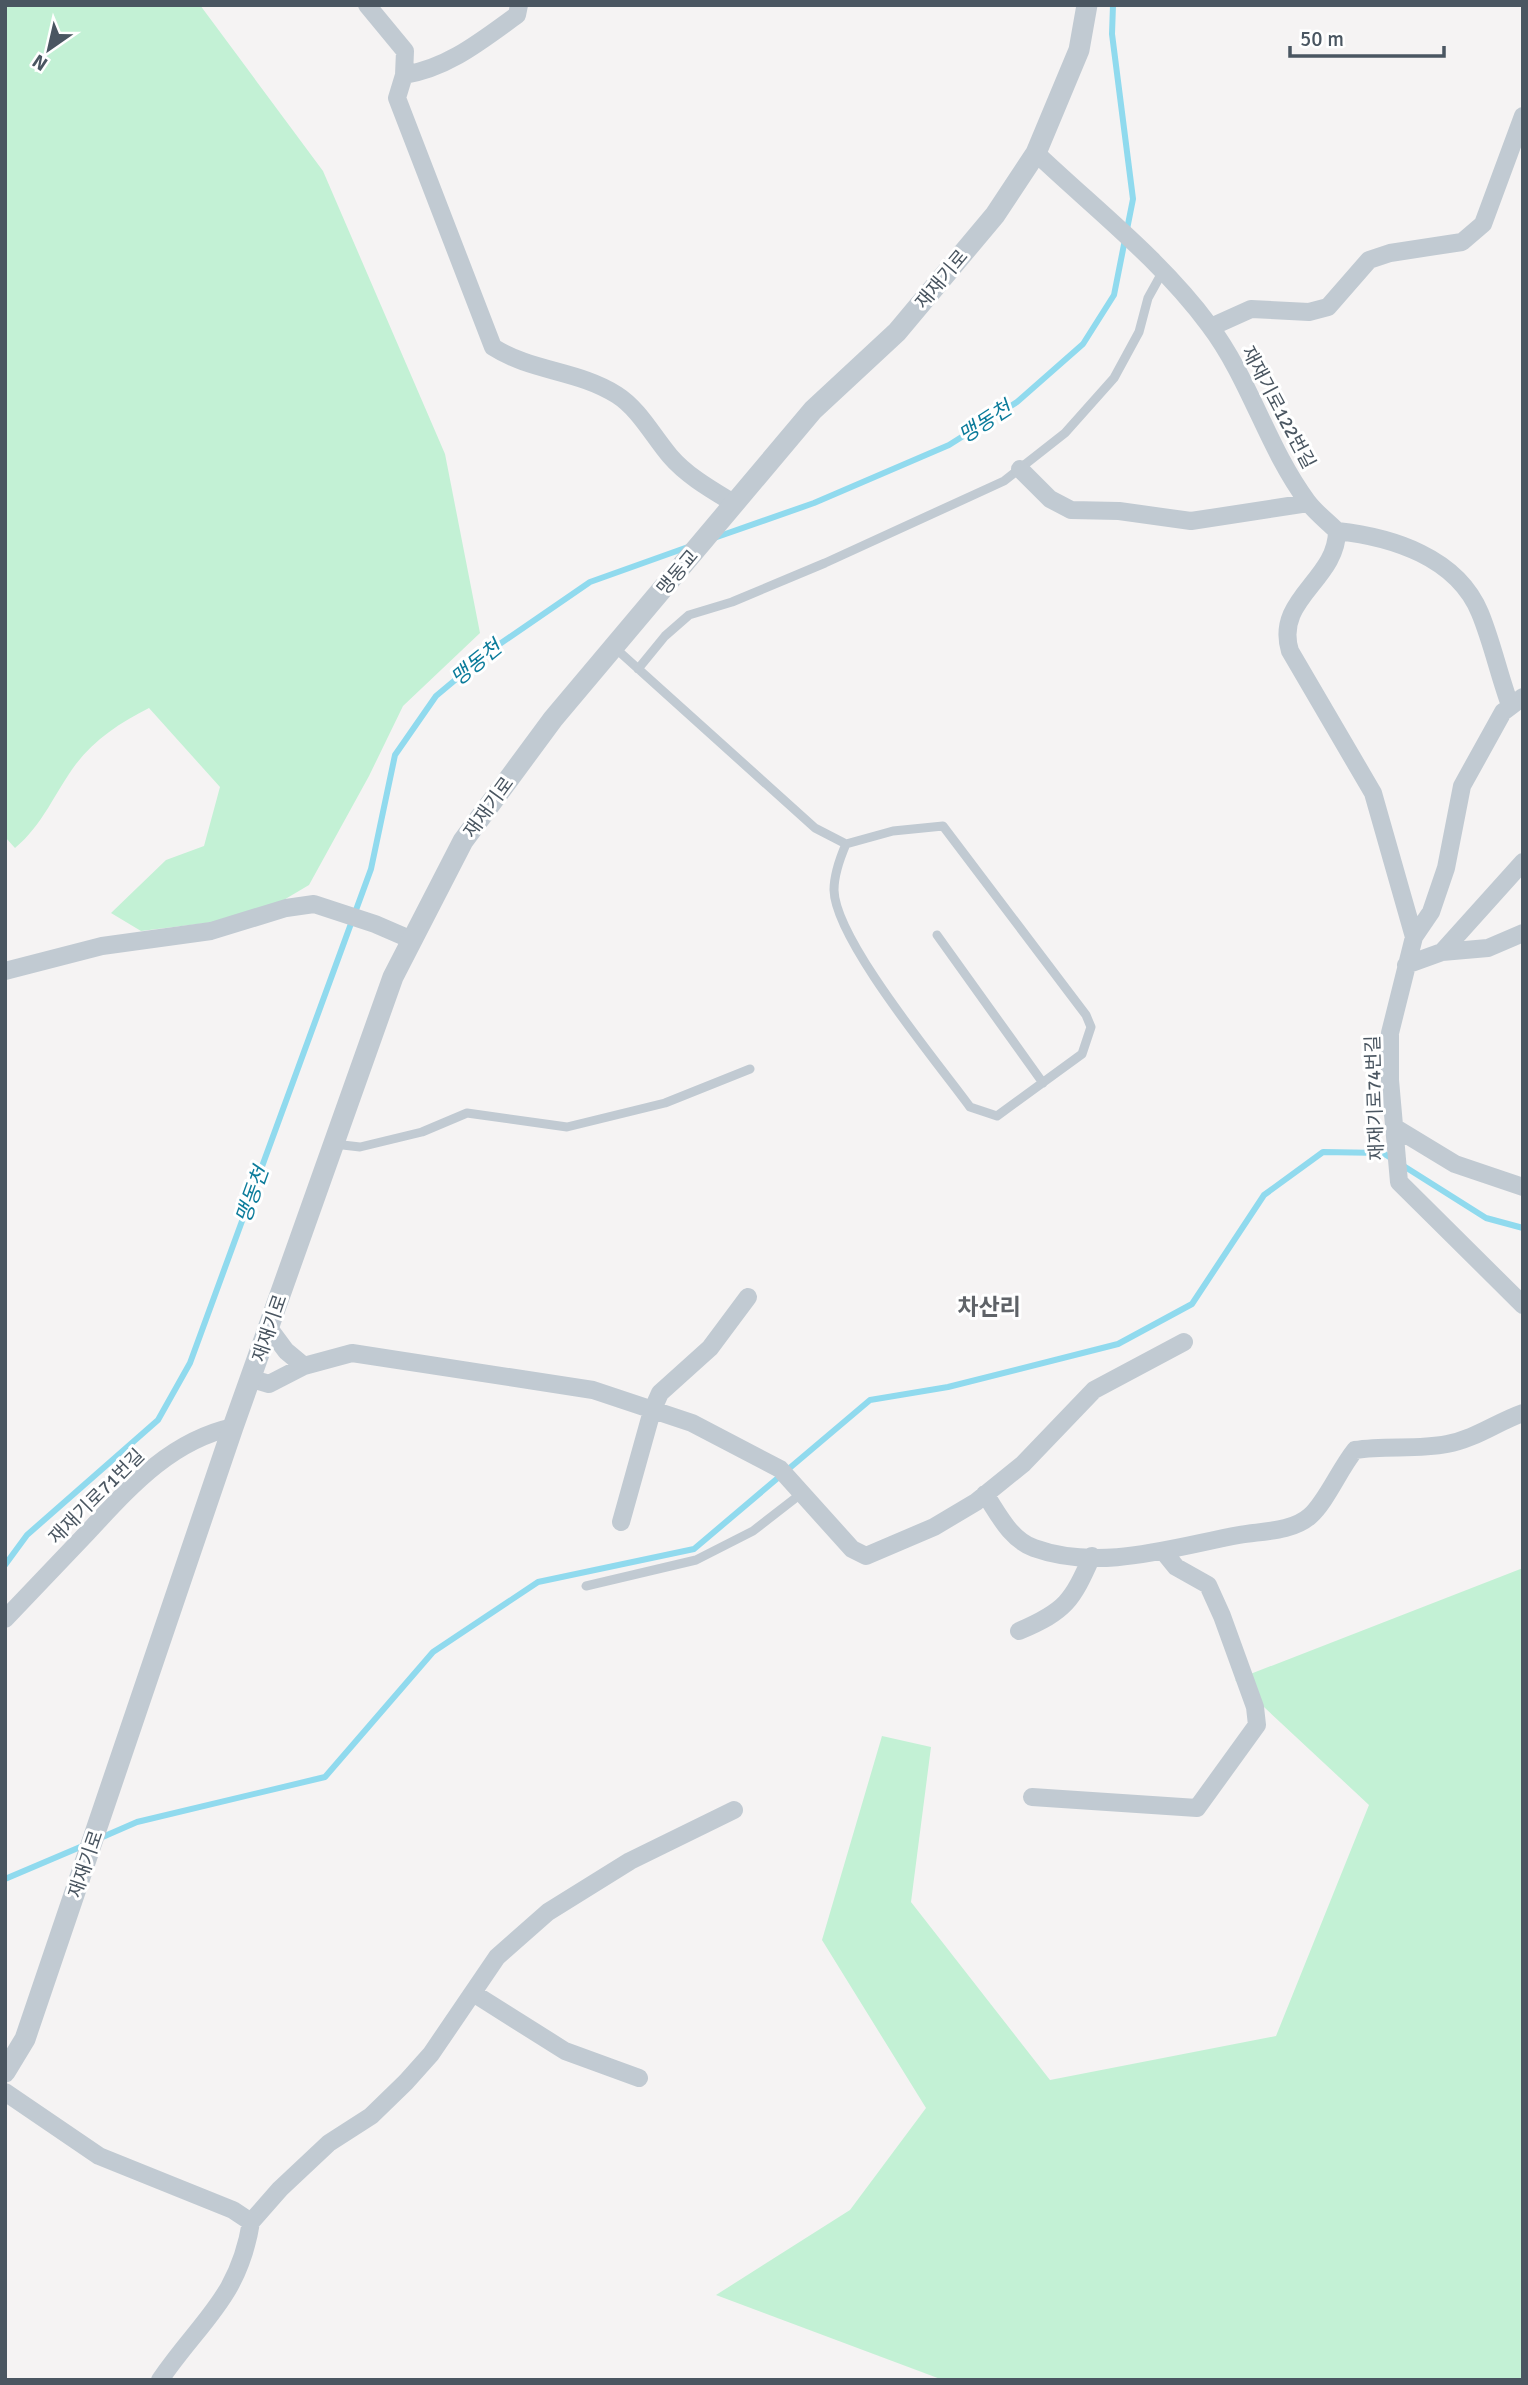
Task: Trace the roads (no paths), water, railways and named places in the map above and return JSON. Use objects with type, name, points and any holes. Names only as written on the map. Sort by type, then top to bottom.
[{"type":"street","points":[[367,5],[405,51],[404,75],[397,98],[493,347],[513,360],[546,371],[582,377],[619,396],[672,458],[731,508]]},
{"type":"street","points":[[404,75],[430,71],[474,47],[517,15],[520,5]]},
{"type":"street","name":"재재기로","points":[[731,508],[813,410],[897,332],[995,215],[1036,153],[1079,50],[1087,5]]},
{"type":"street","points":[[1211,327],[1251,309],[1309,312],[1328,307],[1369,260],[1390,253],[1462,242],[1483,224],[1523,117]]},
{"type":"street","name":"재재기로122번길","points":[[1036,153],[1157,265],[1211,327],[1247,384],[1283,462],[1308,503],[1337,531]]},
{"type":"street","points":[[1020,470],[1050,499],[1071,510],[1119,511],[1191,521],[1308,503]]},
{"type":"street","name":"맹동교","points":[[620,640],[731,508]]},
{"type":"street","points":[[1414,937],[1373,793],[1290,651],[1285,636],[1287,623],[1295,607],[1337,546],[1337,531],[1372,535],[1429,557],[1455,574],[1479,611],[1516,701]]},
{"type":"street","name":"재재기로","points":[[5,2072],[25,2039],[233,1427],[393,976],[463,841],[553,719],[620,640]]},
{"type":"street","name":"재재기로74번길","points":[[1516,701],[1462,786],[1446,868],[1431,912],[1414,937],[1390,1033],[1399,1182],[1523,1305]]},
{"type":"street","points":[[1442,952],[1523,862]]},
{"type":"street","points":[[5,971],[102,946],[211,931],[286,908],[314,904],[375,924],[412,940]]},
{"type":"street","points":[[1406,965],[1442,952],[1488,948],[1523,933]]},
{"type":"street","points":[[1394,1127],[1455,1164],[1523,1187]]},
{"type":"street","points":[[621,1522],[652,1411],[660,1393],[709,1348],[748,1297]]},
{"type":"street","points":[[270,1328],[286,1351],[304,1366]]},
{"type":"street","points":[[251,1379],[269,1384],[304,1366],[352,1353],[394,1357],[593,1390],[692,1423],[779,1469],[852,1549],[866,1556],[934,1527],[985,1494],[1023,1464],[1094,1390],[1184,1342]]},
{"type":"street","points":[[985,1494],[1013,1536],[1033,1547],[1068,1556],[1115,1557],[1163,1550],[1294,1527],[1310,1516],[1323,1501],[1339,1470],[1355,1450],[1377,1446],[1447,1444],[1476,1435],[1523,1412]]},
{"type":"street","name":"재재기로71번길","points":[[5,1619],[144,1474],[181,1446],[209,1433],[233,1427]]},
{"type":"street","points":[[1032,1797],[1197,1808],[1256,1725],[1255,1707],[1208,1585],[1176,1567],[1163,1550]]},
{"type":"street","points":[[1019,1631],[1051,1618],[1074,1595],[1092,1556]]},
{"type":"street","points":[[160,2380],[218,2310],[246,2253],[251,2222],[280,2189],[329,2143],[371,2116],[406,2082],[431,2054],[497,1957],[548,1912],[630,1861],[733,1810]]},
{"type":"street","points":[[473,1993],[565,2051],[639,2078]]},
{"type":"street","points":[[5,2092],[99,2156],[233,2210],[251,2222]]},
{"type":"lane","points":[[638,669],[666,636],[689,615],[732,602],[825,563],[1004,481],[1020,470],[1065,433],[1114,378],[1139,332],[1157,265]]},
{"type":"lane","points":[[620,640],[638,669],[815,828],[846,844],[892,831],[943,826],[1091,1027],[1082,1054],[997,1116],[970,1107],[854,947],[834,892],[839,861],[846,844]]},
{"type":"lane","points":[[937,935],[1043,1083]]},
{"type":"lane","points":[[334,1144],[360,1147],[422,1132],[467,1113],[567,1127],[665,1103],[750,1069]]},
{"type":"lane","points":[[586,1586],[695,1560],[753,1531],[798,1488]]},
{"type":"waterway","name":"맹동천","points":[[714,538],[814,503],[949,445],[1017,402],[1083,344],[1114,295],[1133,199],[1112,34],[1113,5]]},
{"type":"waterway","name":"맹동천","points":[[5,1565],[27,1535],[158,1420],[190,1363],[371,869],[395,755],[436,696],[491,650],[590,582],[688,547]]},
{"type":"waterway","points":[[98,1839],[137,1822],[325,1777],[433,1652],[538,1582],[694,1549],[870,1400],[948,1387],[1118,1344],[1192,1304],[1264,1195],[1323,1152],[1383,1153],[1486,1218],[1523,1228]]},
{"type":"waterway","points":[[5,1879],[85,1845]]},
{"type":"district","name":"차산리","points":[[989,1307]]}]
